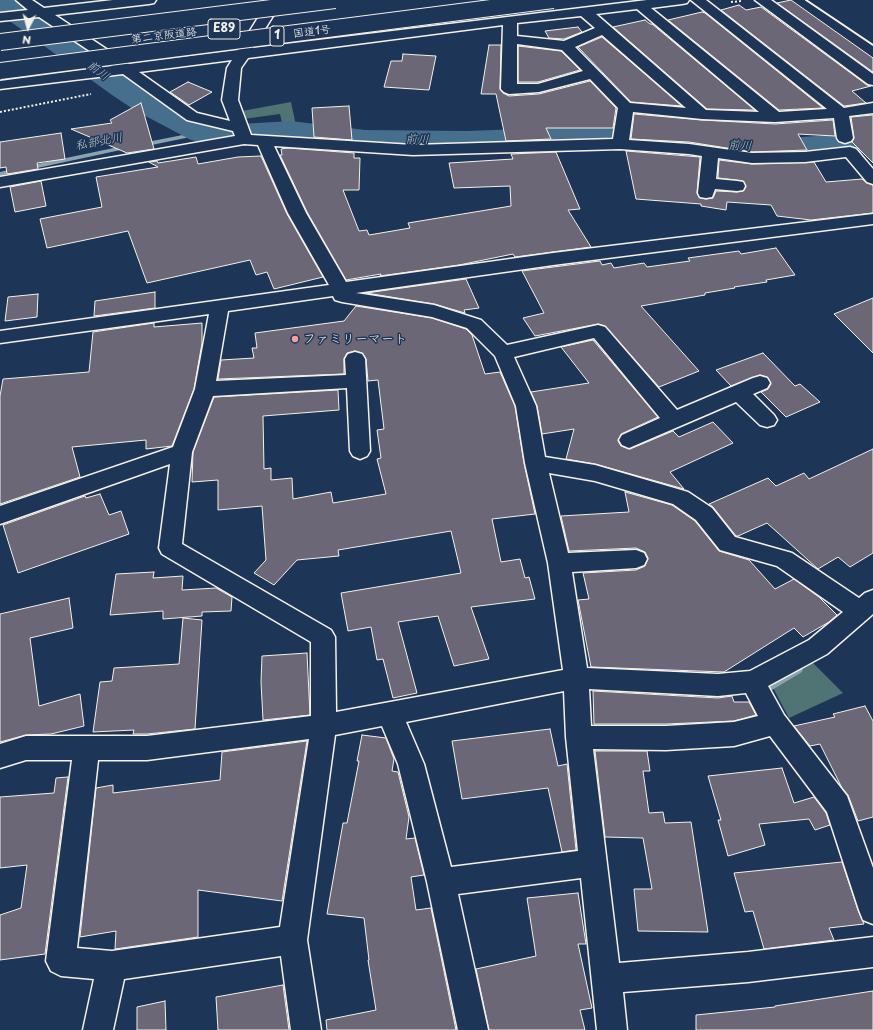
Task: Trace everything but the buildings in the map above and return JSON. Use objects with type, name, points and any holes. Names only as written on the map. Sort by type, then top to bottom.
[{"type":"main road","points":[[23,0],[126,69],[192,117],[264,141],[413,150],[620,144],[710,152],[752,158],[805,157],[850,152],[873,179]]},
{"type":"main road","points":[[0,16],[148,0]]},
{"type":"main road","points":[[0,28],[237,0]]},
{"type":"main road","points":[[241,133],[230,100],[234,68],[276,0]]},
{"type":"main road","name":"第二京阪道路","points":[[0,42],[335,0]]},
{"type":"main road","name":"国道1号","points":[[0,71],[553,0]]},
{"type":"main road","points":[[0,85],[510,20],[641,6],[682,0]]},
{"type":"main road","points":[[698,0],[842,113],[845,138]]},
{"type":"main road","points":[[762,0],[873,81]]},
{"type":"main road","points":[[408,5],[424,3]]},
{"type":"main road","points":[[641,6],[775,117]]},
{"type":"main road","name":"第二京阪道路","points":[[69,48],[384,8]]},
{"type":"main road","points":[[585,12],[702,114]]},
{"type":"main road","points":[[510,20],[509,89],[539,88],[593,73]]},
{"type":"main road","points":[[510,39],[566,46],[603,29]]},
{"type":"main road","points":[[566,46],[626,107],[702,114],[775,117],[842,113],[873,108]]},
{"type":"main road","points":[[620,144],[626,107]]},
{"type":"main road","points":[[0,182],[241,133]]},
{"type":"main road","points":[[264,141],[296,214],[341,289],[342,296],[434,311],[474,324],[503,353],[526,406],[536,463],[559,563],[576,678],[579,737],[612,1030]]},
{"type":"main road","points":[[710,152],[707,188],[737,186]]},
{"type":"main road","points":[[0,337],[553,259],[873,219]]},
{"type":"main road","points":[[802,228],[815,243]]},
{"type":"main road","points":[[219,306],[205,389],[182,452],[170,548],[322,636],[324,726],[293,940],[306,1030]]},
{"type":"main road","points":[[503,353],[598,331],[674,420]]},
{"type":"main road","points":[[355,359],[360,451]]},
{"type":"main road","points":[[205,389],[356,381]]},
{"type":"main road","points":[[629,440],[760,383]]},
{"type":"main road","points":[[738,392],[767,420]]},
{"type":"main road","points":[[0,515],[182,452]]},
{"type":"main road","points":[[0,756],[26,748],[148,748],[324,726],[576,678],[718,685],[753,682],[818,647],[867,605],[784,559],[728,544],[704,514],[680,498],[595,473],[536,463]]},
{"type":"main road","points":[[559,563],[636,560]]},
{"type":"main road","points":[[753,682],[775,723],[838,805],[873,910]]},
{"type":"main road","points":[[390,714],[411,764],[441,882],[473,1030]]},
{"type":"main road","points":[[579,737],[666,738],[734,734],[775,723]]},
{"type":"main road","points":[[86,748],[61,961],[112,966],[293,940]]},
{"type":"main road","points":[[441,882],[593,863]]},
{"type":"main road","points":[[606,979],[748,967],[873,952]]},
{"type":"main road","points":[[98,1030],[112,966]]},
{"type":"green space","points":[[291,102],[296,126],[283,127],[280,114],[243,119],[242,111]]},
{"type":"green space","points":[[813,663],[843,693],[789,718],[771,684]]},
{"type":"waterway","name":"前川","points":[[0,0],[123,88],[148,104],[203,133],[241,134],[291,131],[365,140],[467,141],[601,136],[749,147],[802,147],[873,142]]},
{"type":"waterway","name":"私部北川","points":[[142,145],[203,133]]},
{"type":"waterway","name":"私部北川","points":[[28,168],[128,147]]},
{"type":"waterway","name":"私部北川","points":[[0,174],[17,170]]},
{"type":"waterway","points":[[769,687],[799,669]]},
{"type":"railway","points":[[806,0],[873,45]]},
{"type":"place","name":"ファミリーマート","points":[[295,339]]}]
